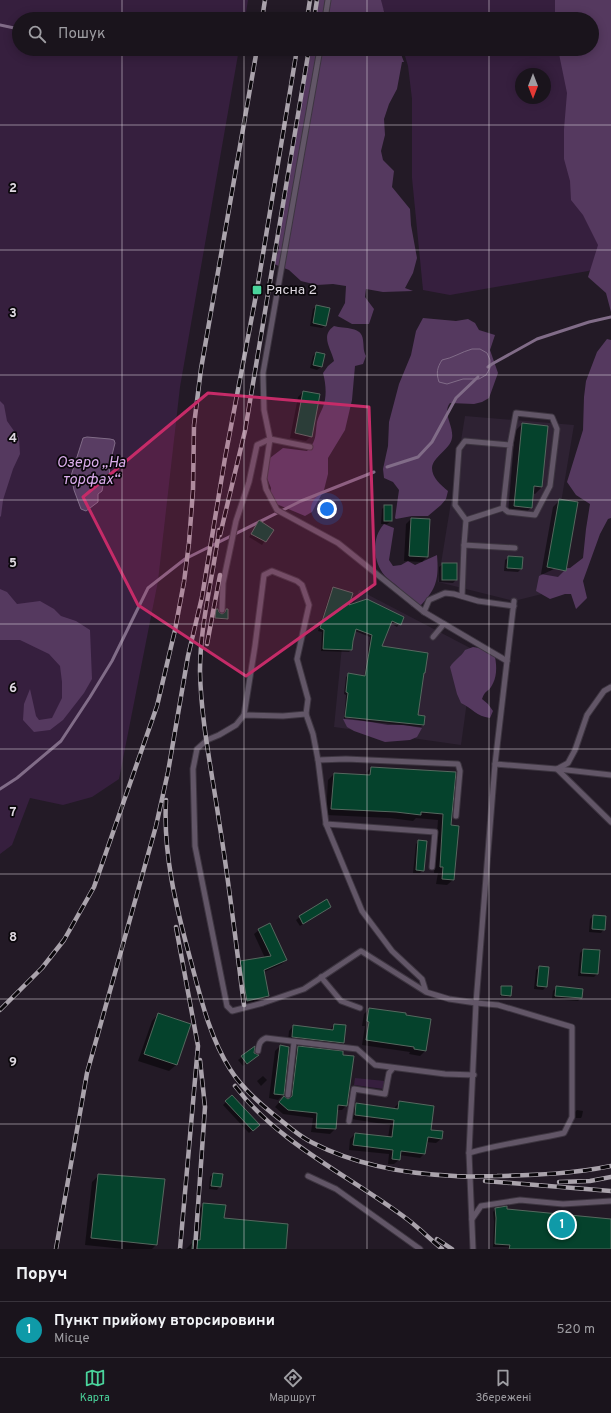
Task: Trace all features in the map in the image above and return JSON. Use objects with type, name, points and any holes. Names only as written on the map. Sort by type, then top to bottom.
[{"type":"lane","points":[[326,12],[328,0]]},
{"type":"lane","points":[[319,56],[263,372],[264,410],[270,439],[264,479],[266,489],[277,510],[338,543],[424,612],[507,661]]},
{"type":"lane","points":[[516,413],[552,417],[557,428],[550,486],[535,515],[508,512],[503,508],[510,445],[516,413]]},
{"type":"lane","points":[[222,610],[223,583],[236,521],[249,482],[257,445],[270,439],[310,447]]},
{"type":"lane","points":[[462,596],[466,520],[455,505],[460,449],[465,441],[510,445]]},
{"type":"lane","points":[[466,520],[503,508]]},
{"type":"lane","points":[[464,545],[515,548]]},
{"type":"lane","points":[[426,992],[422,979],[392,952],[362,911],[326,824],[318,760],[313,734],[306,714],[308,699],[297,659],[309,605],[302,585],[296,580],[272,571],[264,575],[244,715],[236,725],[207,740],[198,749],[193,769],[195,846],[227,1006],[232,1012],[304,989],[361,951],[426,992],[449,999],[476,1004],[498,1005],[572,1027],[572,1117],[564,1133],[469,1153]]},
{"type":"lane","points":[[424,612],[430,600],[445,593],[478,601],[514,603],[495,764],[476,1004],[474,1075],[469,1153],[473,1249]]},
{"type":"lane","points":[[433,637],[444,624]]},
{"type":"lane","points":[[557,769],[568,763],[575,750],[587,715],[604,691],[611,687]]},
{"type":"lane","points":[[244,715],[283,716],[306,714]]},
{"type":"lane","points":[[318,760],[346,759],[458,764],[460,771],[456,816]]},
{"type":"lane","points":[[495,764],[611,775]]},
{"type":"lane","points":[[557,769],[611,822]]},
{"type":"lane","points":[[326,824],[435,832],[432,867]]},
{"type":"lane","points":[[321,977],[341,1001],[360,1008]]},
{"type":"lane","points":[[258,1052],[259,1044],[266,1038],[357,1049],[376,1065],[445,1074],[474,1075]]},
{"type":"lane","points":[[288,1095],[294,1042]]},
{"type":"lane","points":[[349,1121],[354,1089],[385,1094],[389,1073],[393,1068]]},
{"type":"lane","points":[[308,1176],[336,1189],[420,1249]]},
{"type":"lane","points":[[472,1219],[481,1206],[520,1200],[563,1204],[611,1201]]},
{"type":"highlighted area","points":[[208,393],[369,407],[375,584],[246,676],[138,605],[83,497]]},
{"type":"shaded area","points":[[0,0],[248,0],[246,12],[12,12],[12,56],[238,56],[180,387],[158,581],[119,779],[92,797],[63,805],[30,798],[12,845],[0,854]]},
{"type":"shaded area","points":[[317,0],[381,0],[384,12],[316,12]]},
{"type":"shaded area","points":[[376,0],[611,0],[611,267],[450,295],[423,290],[412,178],[412,99],[408,66],[405,56],[599,56],[599,12],[384,12]]},
{"type":"shaded area","points":[[555,0],[611,0],[611,312],[606,293],[588,277],[598,245],[583,215],[571,200],[570,181],[564,159],[564,129],[567,93],[559,56],[599,56],[599,12],[555,12]]},
{"type":"shaded area","points":[[310,56],[402,56],[404,62],[402,62],[397,89],[389,104],[384,119],[385,135],[381,151],[383,160],[394,171],[392,187],[410,209],[411,225],[417,258],[413,273],[405,288],[413,291],[383,292],[366,289],[365,297],[374,309],[369,324],[352,324],[338,316],[345,303],[346,286],[333,284],[317,285],[301,281],[289,270],[274,264],[279,248],[278,232],[283,200],[288,184],[288,167],[296,121]]},
{"type":"shaded area","points":[[423,318],[456,321],[468,319],[475,323],[479,330],[495,335],[490,350],[498,373],[489,398],[474,404],[450,403],[448,407],[447,411],[452,433],[451,442],[435,460],[432,468],[435,478],[448,491],[446,499],[428,516],[412,516],[396,519],[399,490],[393,482],[384,478],[383,469],[388,446],[389,422],[399,384],[411,355],[416,331]]},
{"type":"shaded area","points":[[334,326],[360,332],[366,356],[363,364],[355,366],[352,400],[345,430],[328,458],[328,474],[324,490],[312,512],[305,516],[274,503],[270,496],[271,488],[265,473],[266,465],[270,458],[283,448],[307,451],[315,438],[317,420],[323,407],[326,395],[323,373],[334,361],[327,338],[330,330]]},
{"type":"shaded area","points":[[607,339],[611,340],[611,518],[608,519],[600,534],[583,581],[587,598],[576,609],[571,594],[565,594],[550,599],[536,591],[539,576],[554,569],[570,568],[583,558],[590,504],[576,495],[567,482],[583,430],[586,381],[597,352]]},
{"type":"shaded area","points":[[0,401],[4,405],[7,421],[19,438],[20,454],[13,469],[3,500],[0,517]]},
{"type":"shaded area","points":[[465,416],[574,425],[546,593],[514,601],[438,582]]},
{"type":"shaded area","points":[[384,524],[394,528],[389,560],[393,566],[401,565],[408,561],[415,565],[437,555],[438,570],[436,583],[426,600],[420,606],[412,607],[406,596],[385,576],[378,564],[375,543]]},
{"type":"shaded area","points":[[0,589],[7,592],[17,604],[40,601],[54,609],[61,616],[76,621],[90,630],[92,679],[84,693],[63,720],[50,730],[34,732],[23,720],[24,704],[30,689],[36,716],[39,720],[52,718],[62,698],[60,666],[49,654],[20,640],[0,640]]},
{"type":"shaded area","points":[[359,590],[474,650],[461,745],[334,727],[343,636]]},
{"type":"shaded area","points":[[473,647],[485,650],[495,657],[496,669],[494,680],[491,687],[484,694],[482,699],[493,711],[490,718],[478,714],[461,703],[450,667],[465,650]]},
{"type":"shaded area","points":[[347,718],[388,725],[404,725],[422,728],[417,737],[410,740],[385,742],[347,727],[343,719]]},
{"type":"shaded area","points":[[355,1078],[386,1082],[384,1089],[354,1085]]},
{"type":"water","points":[[472,349],[480,349],[487,353],[490,360],[490,368],[486,375],[479,379],[463,379],[447,384],[439,382],[438,371],[442,360]]},
{"type":"water","name":"Озеро „На торфах“","points":[[83,438],[110,439],[114,440],[115,443],[109,467],[110,475],[108,481],[103,485],[102,491],[98,494],[98,502],[86,511],[81,509],[71,476]]},
{"type":"building","points":[[316,305],[330,308],[326,326],[313,323]]},
{"type":"building","points":[[316,352],[325,354],[322,367],[313,365]]},
{"type":"building","points":[[303,391],[320,394],[312,437],[295,433]]},
{"type":"building","points":[[522,423],[548,426],[542,487],[534,486],[532,508],[514,506]]},
{"type":"building","points":[[559,499],[578,502],[566,571],[547,567]]},
{"type":"building","points":[[384,505],[392,505],[392,521],[384,521]]},
{"type":"building","points":[[411,518],[430,519],[428,557],[409,556]]},
{"type":"building","points":[[259,520],[274,530],[266,542],[251,534]]},
{"type":"building","points":[[508,556],[523,557],[522,569],[507,568]]},
{"type":"building","points":[[442,563],[457,563],[457,580],[442,580]]},
{"type":"building","points":[[333,587],[353,593],[349,605],[367,599],[404,617],[401,625],[392,621],[382,646],[428,653],[418,715],[425,716],[424,725],[345,717],[348,693],[346,692],[348,673],[365,676],[372,635],[356,629],[352,650],[323,649],[324,630],[320,628]]},
{"type":"building","points":[[216,609],[218,609],[222,614],[226,609],[228,609],[228,619],[215,618]]},
{"type":"building","points":[[371,767],[456,772],[451,825],[459,826],[454,880],[442,879],[443,867],[440,867],[443,814],[421,812],[421,815],[396,812],[331,809],[334,773],[370,775]]},
{"type":"building","points":[[418,840],[427,841],[424,871],[416,870]]},
{"type":"building","points":[[327,899],[331,907],[303,924],[299,916]]},
{"type":"building","points":[[593,915],[606,916],[605,930],[592,929]]},
{"type":"building","points":[[270,923],[287,960],[264,970],[269,996],[247,1001],[240,961],[271,956],[258,929]]},
{"type":"building","points":[[583,949],[600,950],[598,974],[581,973]]},
{"type":"building","points":[[539,966],[549,967],[547,987],[537,986]]},
{"type":"building","points":[[501,986],[512,986],[511,996],[501,995]]},
{"type":"building","points":[[556,986],[583,989],[582,998],[555,996]]},
{"type":"building","points":[[369,1008],[406,1013],[406,1015],[431,1019],[426,1051],[414,1049],[414,1047],[366,1040],[369,1022],[367,1021]]},
{"type":"building","points":[[158,1013],[191,1024],[177,1065],[144,1054]]},
{"type":"building","points":[[334,1024],[346,1025],[344,1043],[292,1037],[293,1025],[333,1030]]},
{"type":"building","points":[[280,1045],[289,1047],[284,1095],[274,1094]]},
{"type":"building","points":[[255,1046],[254,1053],[259,1055],[247,1064],[241,1056]]},
{"type":"building","points":[[298,1046],[343,1051],[343,1055],[354,1056],[347,1106],[338,1105],[336,1129],[316,1128],[317,1113],[288,1110],[279,1102],[284,1096],[288,1099],[292,1096]]},
{"type":"building","points":[[232,1095],[260,1125],[253,1131],[225,1101]]},
{"type":"building","points":[[399,1101],[434,1106],[431,1130],[443,1131],[442,1139],[428,1137],[425,1154],[401,1151],[400,1160],[392,1159],[393,1150],[353,1145],[355,1133],[392,1137],[394,1120],[355,1115],[356,1103],[398,1109]]},
{"type":"building","points":[[213,1173],[223,1174],[221,1187],[211,1186]]},
{"type":"building","points":[[98,1174],[165,1179],[157,1245],[91,1238]]},
{"type":"building","points":[[203,1203],[226,1205],[224,1218],[288,1224],[286,1249],[192,1249],[193,1240],[200,1240]]},
{"type":"building","points":[[507,1206],[507,1209],[611,1219],[611,1249],[509,1249],[510,1245],[495,1244],[495,1208]]},
{"type":"waterway","points":[[0,25],[12,28]]},
{"type":"waterway","points":[[488,367],[537,339],[589,322],[611,317]]},
{"type":"waterway","points":[[387,467],[418,457],[432,442],[456,398],[478,377]]},
{"type":"waterway","points":[[0,789],[17,778],[61,741],[112,661],[148,588],[185,559],[301,501],[374,472]]},
{"type":"railway","points":[[263,12],[265,0]]},
{"type":"railway","points":[[308,12],[310,0]]},
{"type":"railway","points":[[315,12],[317,0]]},
{"type":"railway","points":[[0,1010],[42,968],[64,940],[94,887],[157,706],[175,630],[184,582],[193,490],[194,425],[201,369],[256,56]]},
{"type":"railway","points":[[56,1249],[87,1073],[156,826],[168,772],[188,656],[202,597],[225,458],[257,290],[296,56]]},
{"type":"railway","points":[[220,535],[245,431],[308,56]]},
{"type":"railway","points":[[219,530],[204,618],[200,671],[202,709],[226,867],[244,1005]]},
{"type":"railway","points":[[207,644],[220,575]]},
{"type":"railway","points":[[166,800],[167,840],[175,900],[206,1015],[216,1043],[234,1076],[239,1082],[261,1104],[292,1130],[329,1151],[364,1163],[419,1173],[460,1176],[540,1175],[597,1169],[611,1166]]},
{"type":"railway","points":[[176,927],[198,1046],[180,1249]]},
{"type":"railway","points":[[195,1249],[205,1107],[200,1060]]},
{"type":"railway","points":[[235,1086],[253,1107],[272,1125],[316,1158],[407,1219],[442,1249]]},
{"type":"railway","points":[[559,1182],[590,1181],[611,1177]]},
{"type":"railway","points":[[485,1181],[611,1191]]},
{"type":"railway","points":[[437,1239],[452,1249]]},
{"type":"place","name":"Рясна 2","points":[[257,290]]},
{"type":"place","name":"Пункт прийому вторсировини","points":[[562,1225]]}]
